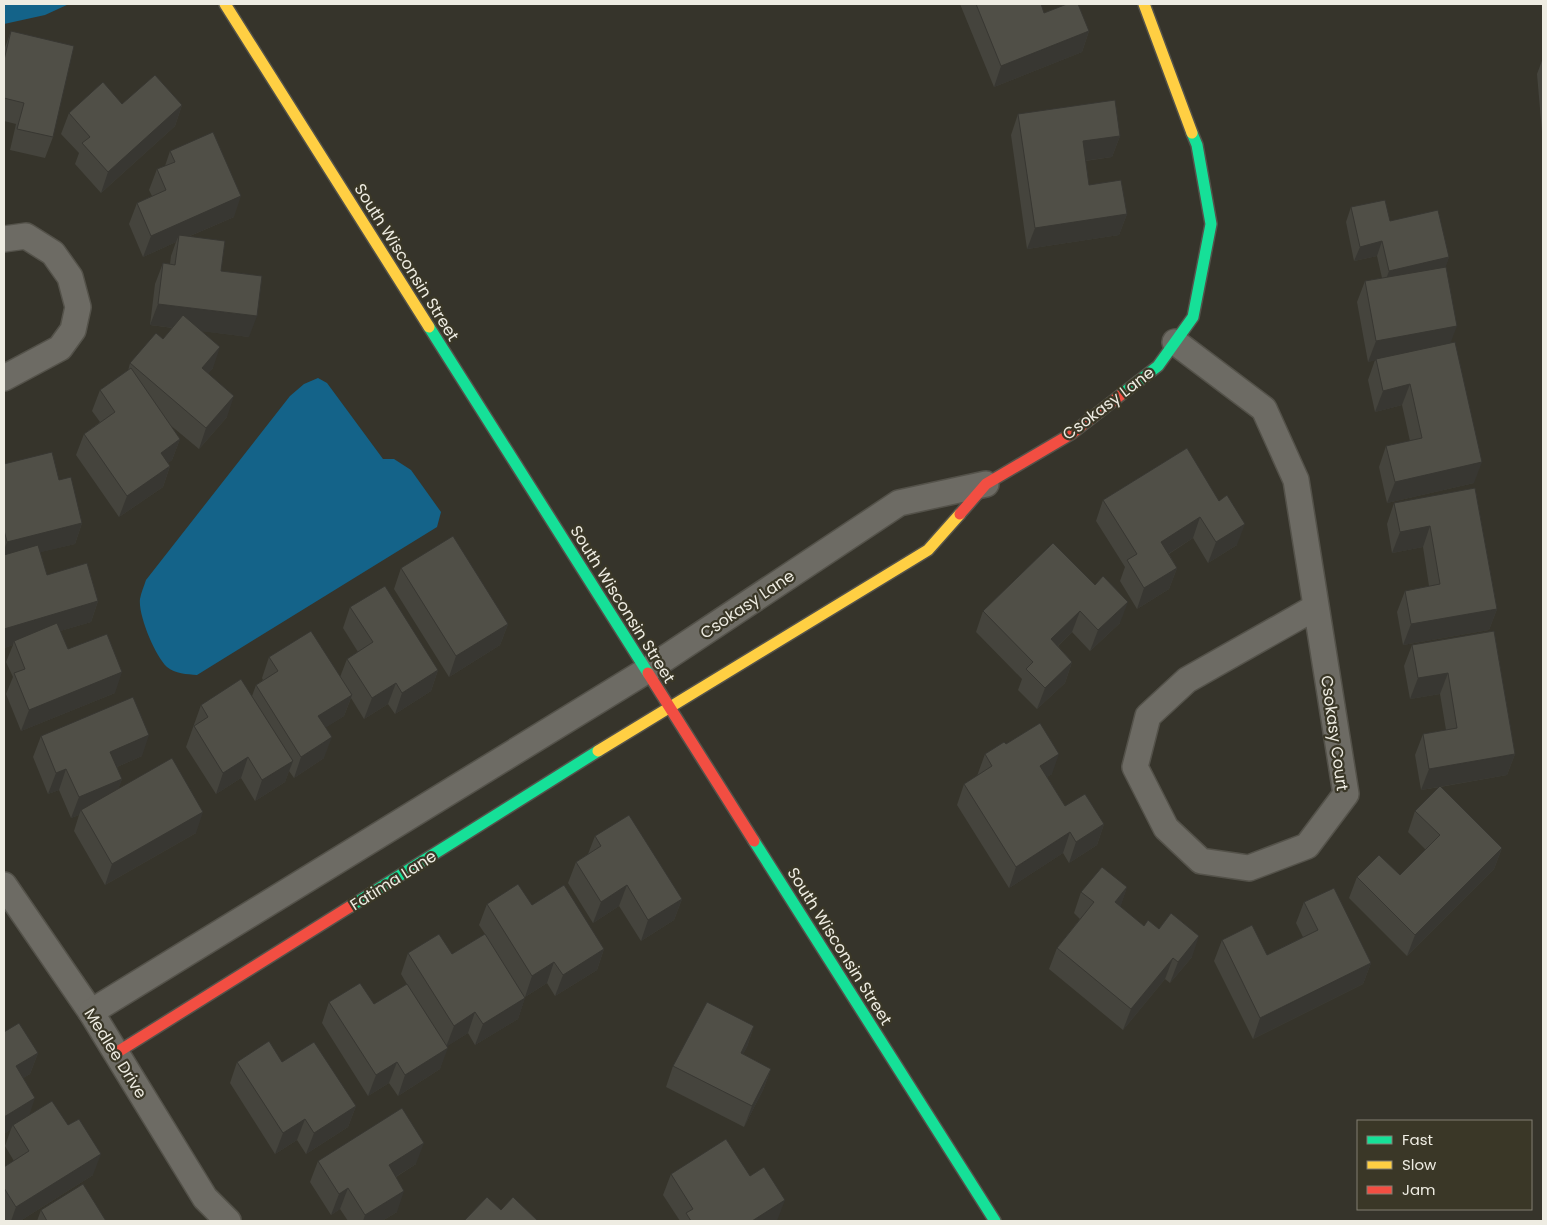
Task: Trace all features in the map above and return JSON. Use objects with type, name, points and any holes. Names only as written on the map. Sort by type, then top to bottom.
[{"type":"street","name":"South Wisconsin Street","points":[[225,4],[995,1221]]},
{"type":"street","name":"Csokasy Lane","points":[[646,671],[899,503],[986,484],[1071,434],[1158,366],[1193,317],[1211,224],[1197,145],[1144,4]]},
{"type":"street","points":[[4,239],[26,236],[53,253],[70,276],[78,307],[73,330],[60,348],[4,378]]},
{"type":"street","name":"Csokasy Court","points":[[1175,342],[1264,409],[1296,480],[1346,794],[1307,846],[1249,868],[1201,861],[1166,828],[1135,768],[1148,716],[1187,680],[1316,607]]},
{"type":"street","name":"Csokasy Lane","points":[[669,707],[928,550],[986,484]]},
{"type":"street","points":[[91,1012],[646,671]]},
{"type":"street","name":"Fatima Lane","points":[[116,1053],[669,707]]},
{"type":"street","name":"Medlee Drive","points":[[4,885],[91,1012],[205,1198],[228,1221]]},
{"type":"water","points":[[4,4],[69,4],[45,15],[4,24]]},
{"type":"water","points":[[318,378],[327,383],[383,459],[394,459],[411,470],[441,512],[437,527],[197,675],[174,671],[162,662],[144,625],[140,599],[146,580],[290,396],[304,384]]},
{"type":"building","points":[[976,4],[1041,4],[1044,13],[1067,4],[1078,4],[1089,31],[1001,66]]},
{"type":"building","points":[[11,31],[74,46],[53,137],[17,129],[24,103],[4,98],[4,60]]},
{"type":"building","points":[[155,75],[182,105],[108,172],[82,143],[90,137],[69,113],[103,82],[122,104]]},
{"type":"building","points":[[1115,100],[1120,136],[1083,141],[1089,185],[1121,180],[1127,214],[1035,228],[1018,114]]},
{"type":"building","points":[[213,132],[241,196],[151,236],[137,203],[166,190],[157,169],[175,162],[170,151]]},
{"type":"building","points":[[1385,200],[1390,221],[1438,210],[1449,257],[1389,271],[1382,241],[1360,247],[1351,207]]},
{"type":"building","points":[[179,235],[225,241],[221,271],[262,276],[257,316],[158,304],[163,263],[175,265]]},
{"type":"building","points":[[1446,267],[1457,326],[1376,341],[1365,281]]},
{"type":"building","points":[[183,315],[220,347],[202,368],[234,396],[206,428],[130,363],[156,333],[163,339]]},
{"type":"building","points":[[1455,342],[1482,462],[1395,482],[1386,446],[1422,438],[1410,384],[1383,391],[1376,359]]},
{"type":"building","points":[[131,368],[180,439],[161,453],[170,466],[127,496],[84,434],[115,412],[100,390]]},
{"type":"building","points":[[1187,448],[1219,501],[1227,495],[1245,524],[1216,542],[1200,517],[1161,542],[1177,568],[1144,588],[1127,560],[1137,554],[1103,500]]},
{"type":"building","points":[[52,452],[59,480],[71,477],[82,523],[7,542],[4,530],[4,464]]},
{"type":"building","points":[[1475,488],[1497,609],[1411,624],[1405,591],[1440,584],[1430,526],[1400,532],[1394,503]]},
{"type":"building","points":[[453,536],[508,624],[456,656],[401,568]]},
{"type":"building","points":[[1053,543],[1095,585],[1103,576],[1128,602],[1098,630],[1080,611],[1051,639],[1072,662],[1045,688],[1026,669],[1033,662],[983,611]]},
{"type":"building","points":[[38,545],[47,575],[87,563],[98,601],[4,629],[4,555]]},
{"type":"building","points":[[385,586],[438,670],[402,693],[396,683],[372,698],[347,659],[373,642],[350,607]]},
{"type":"building","points":[[57,623],[68,649],[107,634],[122,672],[29,710],[14,673],[25,669],[14,641]]},
{"type":"building","points":[[311,631],[352,695],[318,716],[332,737],[301,757],[256,685],[278,671],[269,657]]},
{"type":"building","points":[[1494,631],[1515,754],[1429,769],[1423,734],[1457,728],[1448,673],[1418,678],[1412,645]]},
{"type":"building","points":[[241,679],[293,761],[262,780],[248,757],[223,773],[194,726],[208,717],[201,705]]},
{"type":"building","points":[[133,697],[149,735],[110,752],[122,779],[79,797],[66,769],[56,773],[41,736]]},
{"type":"building","points":[[1040,723],[1059,754],[1040,766],[1065,806],[1085,794],[1104,824],[1076,842],[1070,832],[1016,867],[964,784],[992,766],[985,754],[1004,742],[1006,744]]},
{"type":"building","points":[[172,758],[203,812],[112,864],[81,810]]},
{"type":"building","points":[[1440,786],[1502,848],[1415,935],[1357,877],[1379,855],[1400,875],[1440,835],[1415,811]]},
{"type":"building","points":[[629,815],[682,899],[648,920],[627,885],[601,902],[576,862],[601,846],[595,836]]},
{"type":"building","points":[[1102,867],[1127,887],[1115,902],[1144,926],[1148,920],[1159,929],[1171,913],[1199,936],[1178,962],[1173,958],[1131,1009],[1057,948],[1094,902],[1081,892]]},
{"type":"building","points":[[518,884],[532,905],[564,885],[604,949],[563,975],[554,962],[532,976],[487,904]]},
{"type":"building","points":[[1334,888],[1371,963],[1260,1018],[1222,940],[1252,925],[1267,955],[1318,930],[1304,902]]},
{"type":"building","points":[[439,934],[452,954],[485,934],[525,998],[483,1024],[475,1012],[454,1026],[408,953]]},
{"type":"building","points":[[360,983],[374,1004],[407,984],[448,1048],[405,1075],[397,1062],[376,1075],[329,1002]]},
{"type":"building","points":[[707,1002],[754,1026],[741,1053],[771,1069],[752,1106],[673,1066]]},
{"type":"building","points":[[19,1023],[38,1053],[16,1066],[35,1098],[4,1117],[4,1032]]},
{"type":"building","points":[[269,1041],[282,1062],[314,1042],[356,1106],[314,1133],[305,1119],[283,1133],[237,1062]]},
{"type":"building","points":[[52,1101],[68,1125],[79,1119],[101,1154],[16,1207],[4,1188],[4,1167],[29,1151],[13,1125]]},
{"type":"building","points":[[402,1108],[424,1143],[389,1165],[404,1191],[365,1215],[348,1188],[339,1194],[318,1161]]},
{"type":"building","points":[[726,1139],[750,1176],[764,1167],[785,1200],[752,1221],[691,1221],[686,1213],[693,1209],[671,1174]]},
{"type":"building","points":[[83,1184],[106,1221],[47,1221],[41,1210]]},
{"type":"building","points":[[487,1197],[501,1210],[513,1197],[538,1221],[464,1221]]},
{"type":"traffic: fast","points":[[1122,394],[1158,366],[1193,317],[1211,224],[1197,145],[1192,133]]},
{"type":"traffic: fast","points":[[429,327],[648,673]]},
{"type":"traffic: fast","points":[[351,906],[598,751]]},
{"type":"traffic: fast","points":[[754,841],[995,1221]]},
{"type":"traffic: slow","points":[[225,4],[429,327]]},
{"type":"traffic: slow","points":[[1144,4],[1192,133]]},
{"type":"traffic: slow","points":[[598,751],[928,550],[960,514]]},
{"type":"traffic: jam","points":[[960,514],[986,484],[1071,434],[1122,394]]},
{"type":"traffic: jam","points":[[648,673],[754,841]]},
{"type":"traffic: jam","points":[[116,1053],[351,906]]}]
